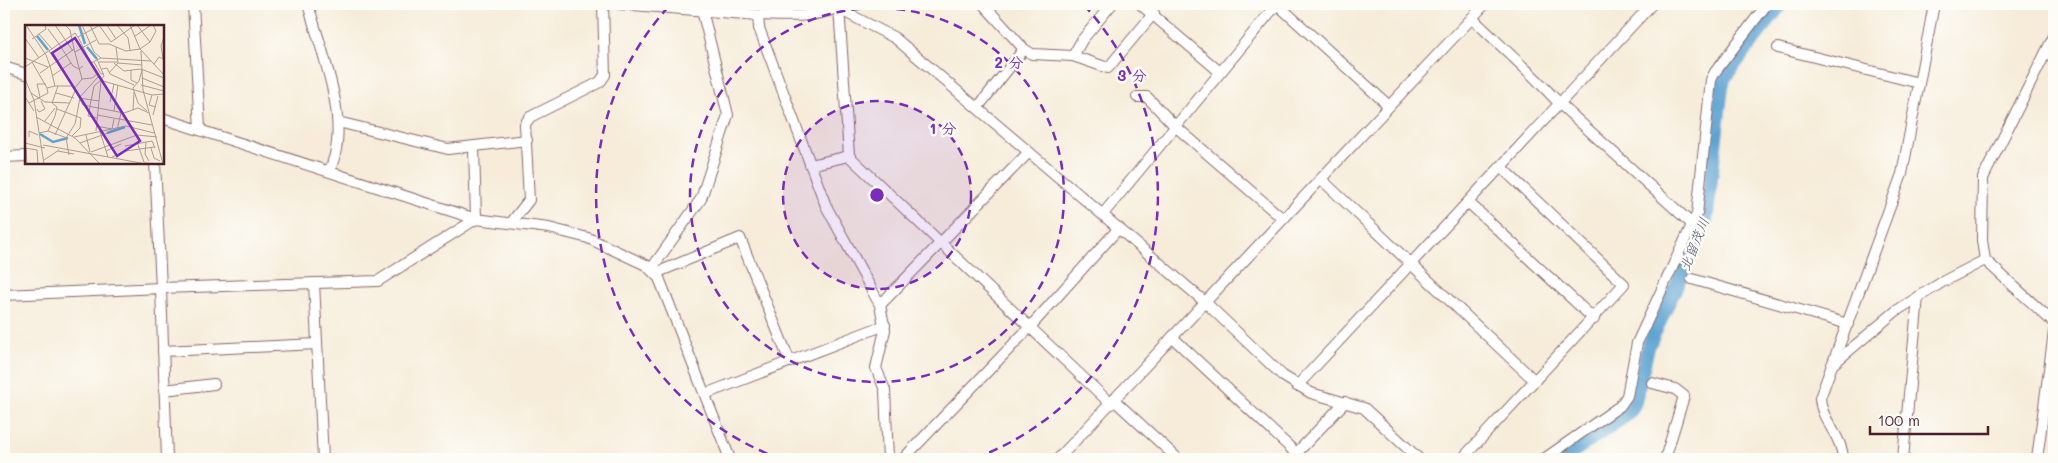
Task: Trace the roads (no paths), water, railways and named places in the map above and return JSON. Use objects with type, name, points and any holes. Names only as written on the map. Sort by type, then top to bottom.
[{"type":"street","points":[[193,4],[200,129]]},
{"type":"street","points":[[308,4],[338,113],[334,160],[329,171]]},
{"type":"street","points":[[511,224],[528,200],[525,124],[530,117],[600,82],[605,75],[603,4]]},
{"type":"street","points":[[620,4],[799,16],[837,7],[895,38],[1205,302],[1283,376],[1311,393],[1364,408],[1419,459]]},
{"type":"street","points":[[983,4],[1024,49],[1032,54],[1073,56],[1108,68],[1154,13]]},
{"type":"street","points":[[1073,56],[1082,40],[1112,4]]},
{"type":"street","points":[[1140,4],[1154,13],[1220,72]]},
{"type":"street","points":[[1103,214],[1277,4],[1389,106]]},
{"type":"street","points":[[1058,459],[1485,4]]},
{"type":"street","points":[[1297,386],[1502,168],[1652,4]]},
{"type":"street","points":[[1544,459],[1620,406],[1627,396],[1637,343],[1697,214],[1711,80],[1715,72],[1768,4]]},
{"type":"street","points":[[1843,459],[1840,442],[1820,410],[1822,389],[1848,324],[1902,174],[1934,4]]},
{"type":"street","points":[[837,7],[849,156],[1030,327],[1178,459]]},
{"type":"street","points":[[654,270],[701,198],[728,116],[702,10]]},
{"type":"street","points":[[758,14],[759,28],[826,206],[880,305],[885,325],[876,368],[885,390],[888,459]]},
{"type":"street","points":[[1472,18],[1560,104],[1693,225]]},
{"type":"street","points":[[2053,44],[1983,178],[1982,240],[1985,260],[2054,323]]},
{"type":"street","points":[[1778,48],[1919,84]]},
{"type":"street","points":[[978,107],[1024,49]]},
{"type":"street","points":[[4,67],[25,74]]},
{"type":"street","points":[[1137,97],[1147,97],[1176,126],[1283,219]]},
{"type":"street","points":[[164,119],[476,219],[549,228],[588,238],[654,270],[730,459]]},
{"type":"street","points":[[338,122],[448,149],[526,140]]},
{"type":"street","points":[[474,147],[476,219]]},
{"type":"street","points":[[880,305],[1029,152]]},
{"type":"street","points":[[4,157],[25,156]]},
{"type":"street","points":[[810,165],[849,156]]},
{"type":"street","points":[[155,164],[167,459]]},
{"type":"street","points":[[1462,459],[1594,319],[1624,284],[1502,168]]},
{"type":"street","points":[[1321,179],[1535,381]]},
{"type":"street","points":[[1469,202],[1594,319]]},
{"type":"street","points":[[4,295],[378,281],[476,219]]},
{"type":"street","points":[[903,459],[1030,327],[1118,228]]},
{"type":"street","points":[[654,270],[740,238],[790,362]]},
{"type":"street","points":[[1831,366],[1883,322],[1918,297],[1985,260]]},
{"type":"street","points":[[1692,279],[1848,324]]},
{"type":"street","points":[[314,283],[323,459]]},
{"type":"street","points":[[1903,459],[1918,297]]},
{"type":"street","points":[[705,394],[885,325]]},
{"type":"street","points":[[2037,459],[2054,332]]},
{"type":"street","points":[[1172,337],[1294,456],[1345,402]]},
{"type":"street","points":[[163,351],[317,344]]},
{"type":"street","points":[[1652,383],[1674,389],[1684,396],[1665,459]]},
{"type":"street","points":[[164,390],[214,384]]},
{"type":"waterway","name":"北留茂川","points":[[1562,459],[1624,417],[1631,410],[1635,402],[1648,347],[1706,222],[1722,86],[1725,77],[1781,4]]}]
